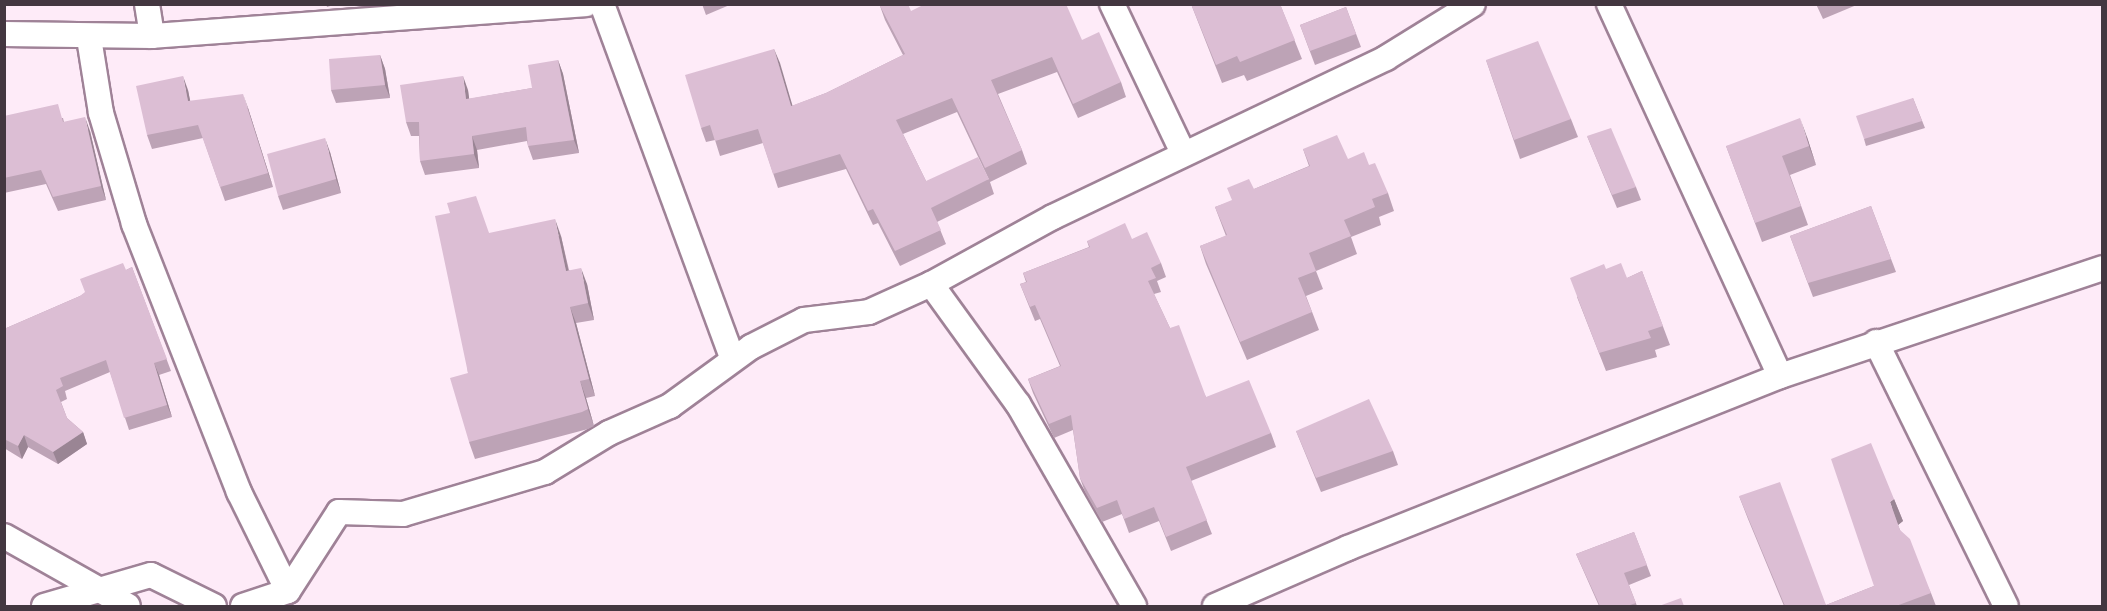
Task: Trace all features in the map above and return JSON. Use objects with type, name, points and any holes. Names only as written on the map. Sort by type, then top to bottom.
[{"type":"street","points":[[147,4],[152,36]]},
{"type":"street","points":[[4,34],[89,38],[152,36],[586,4]]},
{"type":"street","points":[[603,4],[732,357]]},
{"type":"street","points":[[1112,4],[1183,153]]},
{"type":"street","points":[[243,606],[288,591],[339,512],[403,514],[545,472],[609,433],[670,406],[732,357],[804,320],[869,312],[931,284],[1183,153],[1386,58],[1473,4]]},
{"type":"street","points":[[1609,4],[1780,376]]},
{"type":"street","points":[[89,38],[101,113],[134,224],[239,492],[288,591]]},
{"type":"street","points":[[1215,606],[1348,548],[1780,376],[1876,342],[2103,268]]},
{"type":"street","points":[[931,284],[1018,404],[1134,606]]},
{"type":"street","points":[[1876,342],[2006,606]]},
{"type":"street","points":[[4,536],[128,606]]},
{"type":"street","points":[[44,606],[151,574],[214,606]]},
{"type":"building","points":[[908,4],[911,11],[925,4],[1066,4],[1082,40],[1099,32],[1121,82],[1073,104],[1052,57],[991,80],[1022,150],[985,168],[952,98],[896,120],[926,181],[978,157],[989,179],[931,208],[941,230],[895,251],[873,209],[868,211],[840,154],[773,174],[758,129],[715,141],[710,125],[701,128],[685,75],[774,49],[791,106],[826,93],[905,54],[880,6]]},
{"type":"building","points":[[1191,4],[1280,4],[1295,40],[1240,62],[1237,56],[1216,65]]},
{"type":"building","points":[[1346,7],[1356,34],[1310,51],[1300,25]]},
{"type":"building","points":[[1538,41],[1571,119],[1514,140],[1486,60]]},
{"type":"building","points":[[380,55],[385,85],[331,90],[329,59]]},
{"type":"building","points":[[558,60],[574,140],[528,146],[526,127],[472,136],[474,154],[420,161],[419,122],[406,122],[400,85],[463,76],[466,99],[532,88],[528,65]]},
{"type":"building","points":[[183,76],[188,101],[243,94],[268,173],[220,187],[198,125],[147,135],[136,86]]},
{"type":"building","points":[[1913,98],[1922,121],[1864,139],[1856,116]]},
{"type":"building","points":[[58,104],[63,122],[85,117],[101,186],[53,197],[41,170],[4,178],[4,116]]},
{"type":"building","points":[[1800,118],[1809,146],[1782,156],[1801,206],[1755,223],[1726,146]]},
{"type":"building","points":[[1611,128],[1636,187],[1612,195],[1587,136]]},
{"type":"building","points":[[1337,135],[1348,159],[1364,152],[1369,165],[1375,163],[1388,193],[1372,199],[1375,207],[1344,220],[1351,236],[1309,253],[1316,271],[1298,278],[1312,312],[1240,342],[1200,246],[1227,235],[1215,207],[1232,200],[1227,188],[1249,179],[1254,189],[1310,166],[1303,149]]},
{"type":"building","points":[[325,138],[336,179],[278,196],[267,154]]},
{"type":"building","points":[[476,196],[489,233],[555,219],[566,271],[581,268],[588,303],[570,307],[589,379],[580,381],[588,409],[469,442],[450,378],[468,373],[435,216],[450,213],[447,203]]},
{"type":"building","points":[[1871,206],[1891,259],[1808,283],[1790,236]]},
{"type":"building","points":[[1125,223],[1132,239],[1147,232],[1161,263],[1151,268],[1156,278],[1148,281],[1170,328],[1179,325],[1206,397],[1249,380],[1271,433],[1186,467],[1207,520],[1166,537],[1154,507],[1124,519],[1117,500],[1097,508],[1080,478],[1071,415],[1049,424],[1028,379],[1061,366],[1035,305],[1030,307],[1020,284],[1027,282],[1023,273],[1090,247],[1087,241]]},
{"type":"building","points":[[123,263],[126,270],[132,267],[167,359],[154,363],[167,405],[124,418],[106,360],[60,378],[63,386],[56,390],[67,418],[83,432],[53,452],[24,435],[18,446],[4,439],[4,329],[80,296],[85,292],[80,279]]},
{"type":"building","points":[[1621,263],[1627,278],[1642,271],[1663,326],[1648,331],[1651,338],[1599,353],[1570,278],[1604,264],[1606,269]]},
{"type":"building","points":[[1369,399],[1393,451],[1316,478],[1296,431]]},
{"type":"building","points":[[1871,443],[1894,499],[1890,502],[1900,530],[1910,539],[1931,593],[1896,606],[1785,606],[1739,496],[1780,482],[1826,605],[1874,586],[1831,459]]},
{"type":"building","points":[[1634,532],[1647,565],[1624,573],[1636,603],[1627,606],[1600,606],[1576,554]]},
{"type":"building","points":[[1681,598],[1684,606],[1659,606]]}]
